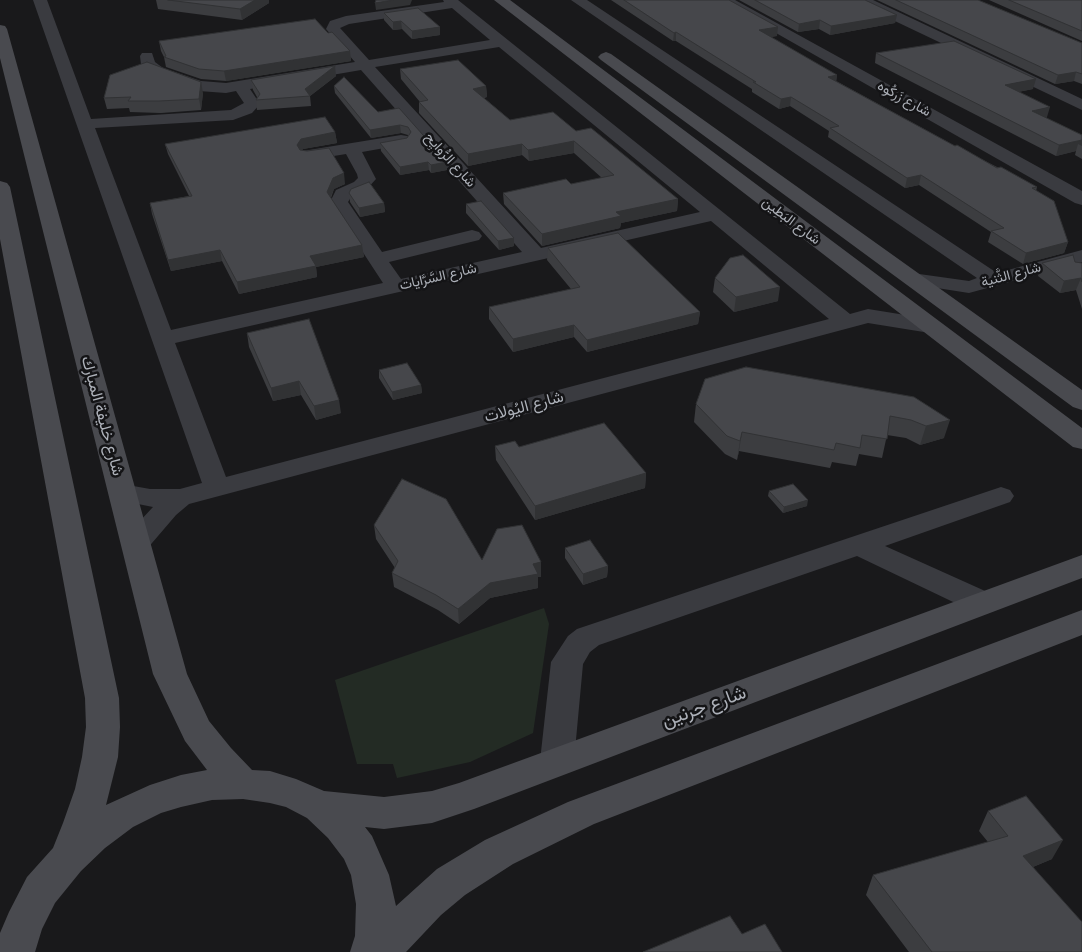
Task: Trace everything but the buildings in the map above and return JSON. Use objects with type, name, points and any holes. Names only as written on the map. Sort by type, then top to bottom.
[{"type":"main road","name":"شارع البَطِين","points":[[500,0],[1082,441]]},
{"type":"main road","name":"شارع البَطِين","points":[[528,0],[1082,402]]},
{"type":"main road","name":"شارع خليفة المبارك","points":[[0,29],[170,674],[197,731],[218,758],[243,784]]},
{"type":"main road","points":[[0,187],[102,698],[103,726],[95,781],[82,823],[66,859]]},
{"type":"main road","name":"شارع جرنين","points":[[320,808],[384,813],[432,807],[461,798],[1082,566]]},
{"type":"main road","points":[[381,952],[420,908],[451,882],[479,863],[527,839],[581,814],[1082,622]]},
{"type":"main road","points":[[14,952],[22,925],[41,890],[66,859],[92,836],[120,816],[150,801],[181,790],[212,785],[243,784],[296,795],[320,808],[341,826],[358,848],[370,874],[376,904],[375,936],[371,952]]},
{"type":"street","points":[[40,0],[217,489]]},
{"type":"street","points":[[578,0],[993,280]]},
{"type":"street","name":"شارع زَركُوه","points":[[725,0],[1082,198]]},
{"type":"street","points":[[862,0],[1082,105]]},
{"type":"street","points":[[452,2],[714,214],[857,319],[877,302],[880,289]]},
{"type":"street","name":"شارع الرُّوايِح","points":[[452,2],[346,20],[335,24],[333,30],[536,255]]},
{"type":"street","points":[[147,56],[148,64],[154,70],[194,84],[219,88],[241,87],[364,63],[501,42]]},
{"type":"street","points":[[285,64],[298,77]]},
{"type":"street","points":[[85,124],[232,115],[246,110],[252,104],[241,87]]},
{"type":"street","points":[[309,155],[401,140]]},
{"type":"street","points":[[351,148],[367,179],[360,186],[343,194],[339,202],[395,286]]},
{"type":"street","name":"شارع السَّرَّايات","points":[[162,339],[714,214]]},
{"type":"street","points":[[376,258],[472,236]]},
{"type":"street","name":"شارع الثَّنية","points":[[912,279],[969,286],[1082,256]]},
{"type":"street","name":"شارع الثَّنية","points":[[968,320],[969,286]]},
{"type":"street","name":"شارع اليُولات","points":[[122,493],[150,498],[180,498],[857,319],[930,326]]},
{"type":"street","points":[[557,762],[567,662],[575,648],[588,637],[1001,496]]},
{"type":"street","name":"شارع اليُولات","points":[[136,543],[166,508],[180,498]]},
{"type":"street","points":[[857,544],[983,603]]},
{"type":"shaded area","points":[[544,608],[549,624],[533,733],[470,762],[397,778],[393,764],[357,764],[335,680]]}]
